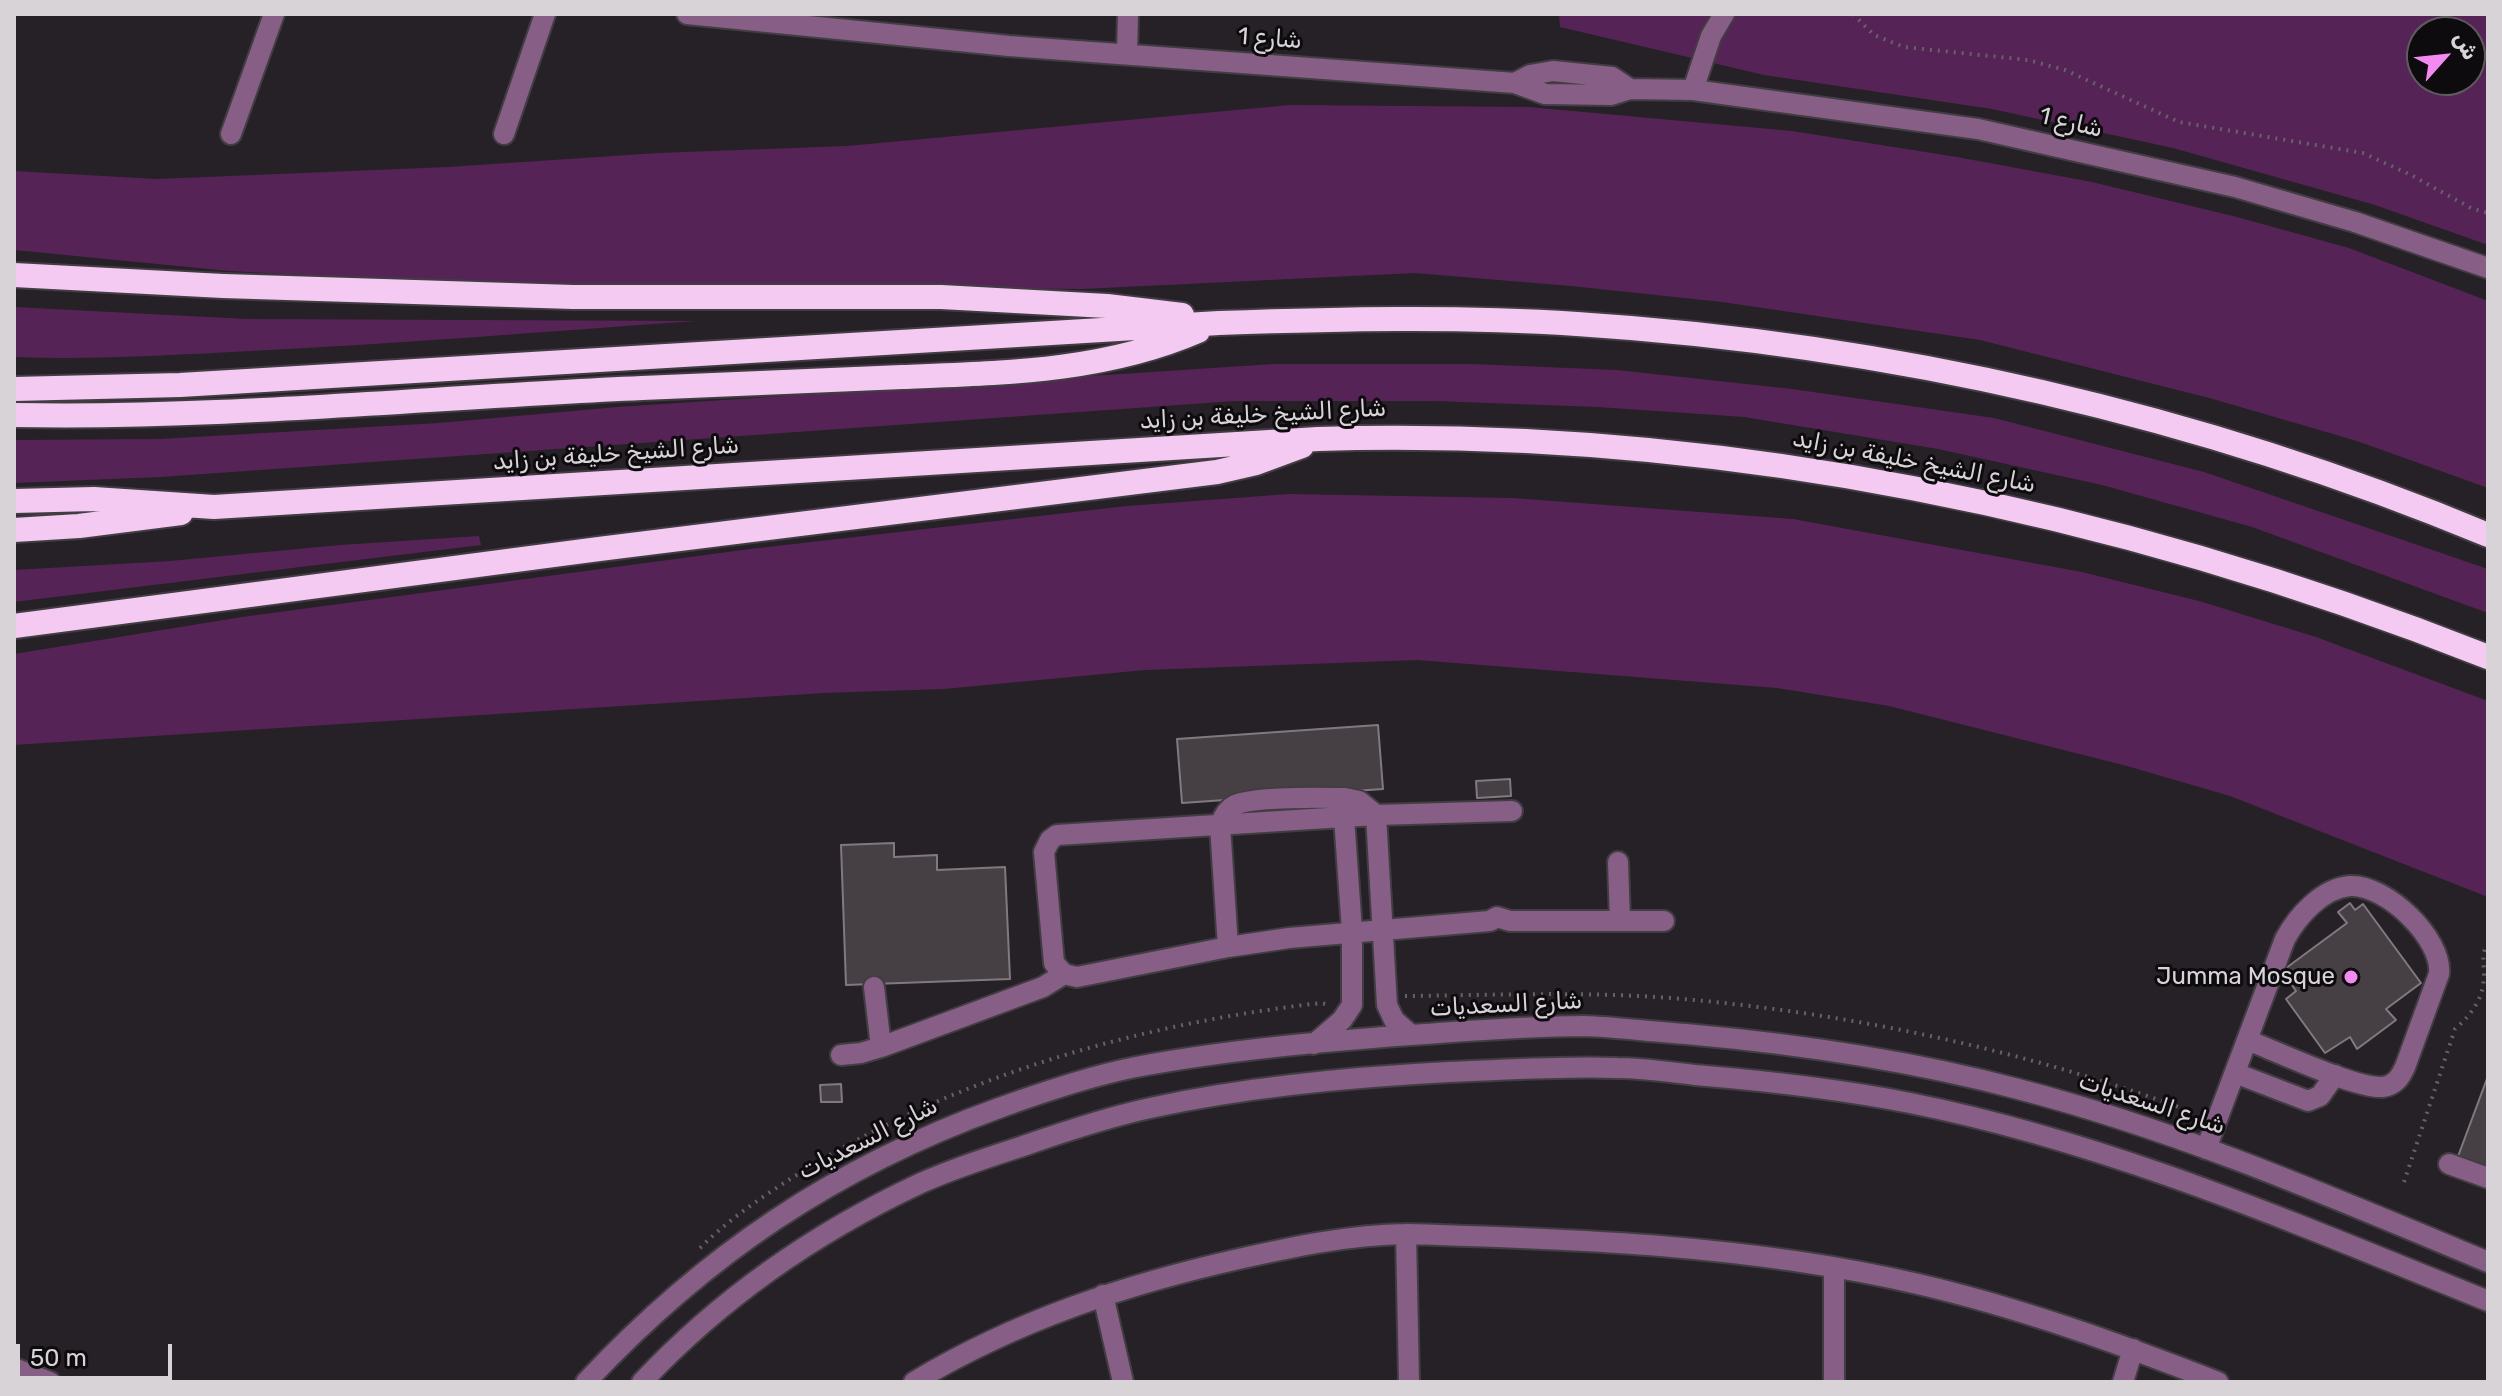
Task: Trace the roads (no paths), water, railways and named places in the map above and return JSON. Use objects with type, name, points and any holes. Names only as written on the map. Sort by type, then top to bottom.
[{"type":"highway","points":[[14,275],[223,286],[573,297],[941,297],[1145,309],[1219,323]]},
{"type":"highway","points":[[14,389],[180,385],[1219,323],[1344,319],[1546,322],[1671,331],[1838,353],[1985,380],[2138,417],[2289,462],[2376,491],[2488,535]]},
{"type":"highway","points":[[14,415],[154,414],[1054,370],[1119,357],[1219,323]]},
{"type":"highway","name":"شارع الشيخ خليفة بن زايد","points":[[14,501],[94,499],[214,507],[1318,439],[1479,438],[1638,448],[1746,460],[1886,482],[1983,501],[2134,538],[2323,595],[2488,657]]},
{"type":"highway","points":[[14,626],[1217,472],[1276,457],[1318,439]]},
{"type":"highway","points":[[14,530],[79,526],[214,507]]},
{"type":"street","points":[[231,134],[274,14]]},
{"type":"street","points":[[504,134],[545,14]]},
{"type":"street","name":"شارع 1","points":[[687,14],[1009,46],[1515,83],[1535,93],[1545,94],[1611,95],[1630,89],[1693,90],[1978,129],[2235,187],[2355,222],[2488,268]]},
{"type":"street","points":[[1127,54],[1128,14]]},
{"type":"street","points":[[1693,90],[1711,36],[1724,14]]},
{"type":"street","points":[[1228,947],[1220,825],[1229,809],[1252,801],[1345,798],[1359,801],[1376,815],[1387,1005],[1394,1020],[1411,1035]]},
{"type":"street","points":[[1064,974],[1052,956],[1044,858],[1050,840],[1066,834],[1376,815],[1503,812]]},
{"type":"street","points":[[1314,1044],[1342,1020],[1352,1005],[1352,931],[1344,817]]},
{"type":"street","points":[[1618,862],[1620,921]]},
{"type":"street","points":[[2206,1149],[2235,1073],[2247,1040],[2285,939],[2297,919],[2339,888],[2364,888],[2406,912],[2436,951],[2439,974],[2400,1078],[2384,1087],[2335,1075],[2247,1040]]},
{"type":"street","points":[[841,1055],[881,1047],[1043,987],[1064,974],[1083,976],[1228,947],[1352,931],[1490,921],[1497,917],[1510,921],[1664,921]]},
{"type":"street","points":[[874,987],[881,1047]]},
{"type":"street","name":"شارع السعديات","points":[[586,1382],[663,1305],[736,1245],[791,1207],[906,1144],[1041,1093],[1130,1068],[1223,1052],[1489,1029],[1588,1026],[1768,1041],[1895,1060],[2006,1086],[2154,1129],[2293,1181],[2488,1262]]},
{"type":"street","points":[[642,1382],[725,1305],[809,1243],[925,1181],[982,1160],[1063,1132],[1153,1107],[1199,1099],[1373,1076],[1521,1069],[1617,1068],[1788,1083],[1912,1104],[2038,1134],[2152,1170],[2488,1301]]},
{"type":"street","points":[[2235,1073],[2308,1101],[2320,1096],[2335,1075]]},
{"type":"street","points":[[2449,1164],[2488,1178]]},
{"type":"street","points":[[1406,1234],[1409,1382]]},
{"type":"street","points":[[914,1382],[1000,1335],[1103,1295],[1179,1273],[1285,1249],[1345,1238],[1406,1234],[1613,1241],[1834,1267],[1919,1284],[2022,1313],[2133,1349],[2218,1382]]},
{"type":"street","points":[[1834,1267],[1834,1382]]},
{"type":"street","points":[[1103,1295],[1123,1382]]},
{"type":"street","points":[[2123,1382],[2133,1349]]},
{"type":"street","points":[[14,1368],[50,1382]]},
{"type":"place","name":"Jumma Mosque","points":[[2351,977]]}]
